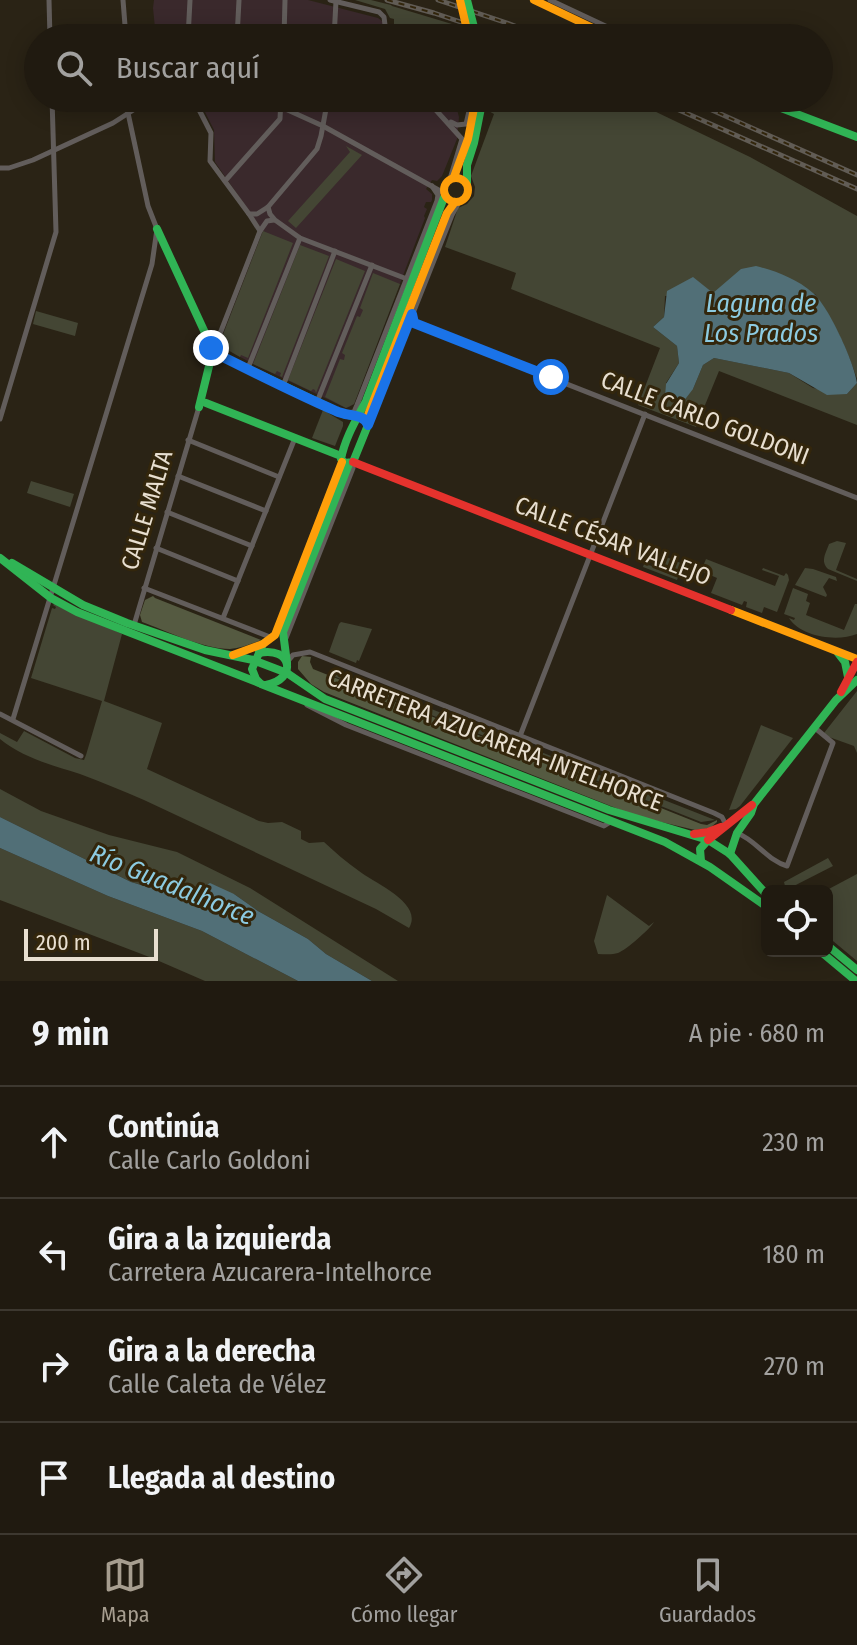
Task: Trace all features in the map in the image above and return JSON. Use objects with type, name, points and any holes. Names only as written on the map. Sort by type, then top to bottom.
[{"type":"main road","points":[[460,0],[468,24]]},
{"type":"main road","points":[[467,0],[470,24]]},
{"type":"main road","points":[[534,0],[585,24]]},
{"type":"main road","points":[[457,202],[449,200],[444,186],[461,164],[474,112]]},
{"type":"main road","points":[[261,684],[254,676],[252,665],[263,644],[277,629],[447,213],[468,194],[467,165],[480,112]]},
{"type":"main road","points":[[792,112],[857,137]]},
{"type":"main road","points":[[452,178],[461,178],[467,183]]},
{"type":"main road","points":[[364,421],[362,407],[445,194]]},
{"type":"main road","points":[[157,229],[213,350],[202,391],[202,405]]},
{"type":"main road","points":[[213,350],[317,403],[364,421]]},
{"type":"main road","name":"CALLE CÉSAR VALLEJO","points":[[202,405],[295,438],[346,461],[374,469],[857,661]]},
{"type":"main road","points":[[338,412],[346,420],[350,431]]},
{"type":"main road","points":[[287,668],[283,632],[346,461],[354,420],[364,421]]},
{"type":"main road","points":[[0,557],[52,594],[106,624],[261,684]]},
{"type":"main road","points":[[52,594],[205,650],[256,656]]},
{"type":"main road","points":[[233,655],[263,644]]},
{"type":"main road","name":"CARRETERA AZUCARERA-INTELHORCE","points":[[256,656],[267,650],[275,651],[284,658],[287,668],[284,678],[274,685],[261,684]]},
{"type":"main road","points":[[836,652],[853,678]]},
{"type":"main road","name":"CARRETERA AZUCARERA-INTELHORCE","points":[[256,656],[287,668],[325,699],[609,810],[708,840],[726,860],[739,864],[761,888]]},
{"type":"main road","points":[[701,861],[702,845],[754,804],[853,678],[857,661]]},
{"type":"main road","name":"CARRETERA AZUCARERA-INTELHORCE","points":[[261,684],[665,842],[701,861],[761,903]]},
{"type":"main road","points":[[710,867],[726,860],[754,804]]},
{"type":"main road","points":[[692,835],[726,825]]},
{"type":"main road","points":[[736,838],[739,864]]},
{"type":"main road","points":[[833,950],[857,970]]},
{"type":"main road","points":[[827,957],[856,981]]},
{"type":"street","points":[[49,0],[50,24]]},
{"type":"street","points":[[123,0],[125,24]]},
{"type":"street","points":[[189,24],[190,0]]},
{"type":"street","points":[[238,24],[239,0]]},
{"type":"street","points":[[284,24],[285,0]]},
{"type":"street","points":[[550,0],[601,24]]},
{"type":"street","points":[[334,24],[333,1],[379,12],[385,24]]},
{"type":"street","points":[[0,419],[56,232],[53,112]]},
{"type":"street","points":[[200,112],[211,133],[210,161],[260,231]]},
{"type":"street","points":[[225,181],[280,119],[281,112]]},
{"type":"street","points":[[292,112],[445,194],[435,208]]},
{"type":"street","points":[[249,214],[257,214],[268,207],[310,159],[317,149],[326,112]]},
{"type":"street","points":[[439,112],[462,139],[452,178]]},
{"type":"street","points":[[444,117],[453,124],[466,124],[470,112]]},
{"type":"street","points":[[0,168],[21,164],[113,123],[128,113],[148,206],[157,229],[152,264],[13,719]]},
{"type":"street","points":[[338,412],[354,412],[435,208],[438,195],[432,186]]},
{"type":"street","points":[[364,421],[457,202]]},
{"type":"street","points":[[268,207],[275,220],[300,238],[407,279]]},
{"type":"street","points":[[213,350],[260,231],[267,221],[275,220]]},
{"type":"street","points":[[247,369],[300,238]]},
{"type":"street","points":[[283,386],[335,251]]},
{"type":"street","points":[[152,264],[158,256],[170,257]]},
{"type":"street","points":[[317,403],[372,265]]},
{"type":"street","name":"CALLE CARLO GOLDONI","points":[[412,314],[414,323],[857,498]]},
{"type":"street","points":[[362,407],[363,390]]},
{"type":"street","name":"CALLE MALTA","points":[[134,625],[188,440],[202,405]]},
{"type":"street","points":[[520,736],[645,414]]},
{"type":"street","points":[[223,618],[295,438]]},
{"type":"street","points":[[188,440],[279,477]]},
{"type":"street","points":[[178,476],[266,511]]},
{"type":"street","points":[[167,512],[252,546]]},
{"type":"street","points":[[156,548],[238,581]]},
{"type":"street","points":[[144,588],[271,637]]},
{"type":"street","name":"CARRETERA AZUCARERA-INTELHORCE","points":[[287,668],[293,655],[310,652],[714,813],[722,817],[726,825]]},
{"type":"street","points":[[0,714],[81,756]]},
{"type":"street","points":[[736,838],[747,837],[780,864],[787,866],[833,743],[815,728]]},
{"type":"shaded area","points":[[154,0],[308,0],[378,18],[386,24],[155,24]]},
{"type":"shaded area","points":[[205,112],[458,112],[457,139],[442,176],[437,181],[432,180],[426,189],[432,194],[432,200],[426,202],[425,218],[354,404],[349,407],[253,364],[219,345],[263,231],[215,162],[214,130]]},
{"type":"green space","points":[[355,0],[371,0],[452,24],[394,24],[394,19],[385,9]]},
{"type":"green space","points":[[490,112],[656,112],[750,157],[857,216],[857,379],[839,335],[815,294],[726,283],[713,294],[665,296],[664,317],[653,327],[677,346],[679,363],[666,383],[693,389],[703,365],[714,358],[789,373],[813,388],[847,394],[857,383],[857,425],[719,371],[696,427],[638,405],[660,348],[511,289],[516,273],[445,247],[458,208],[474,196],[471,176],[494,114]]},
{"type":"green space","points":[[346,146],[362,155],[296,228],[288,221],[350,152]]},
{"type":"green space","points":[[263,231],[293,243],[248,358],[240,357],[219,345]]},
{"type":"green space","points":[[300,245],[329,256],[282,377],[277,371],[275,374],[253,364]]},
{"type":"green space","points":[[336,259],[365,271],[316,393],[288,380]]},
{"type":"green space","points":[[373,273],[400,284],[354,404],[346,408],[325,397],[340,359],[344,360],[342,353],[357,316],[360,317],[363,310],[360,308]]},
{"type":"green space","points":[[36,311],[78,323],[75,336],[33,324]]},
{"type":"green space","points":[[323,410],[343,422],[335,446],[312,438]]},
{"type":"green space","points":[[31,481],[74,494],[70,507],[27,493]]},
{"type":"green space","points":[[837,541],[846,543],[836,570],[857,581],[828,569],[824,563],[829,544]]},
{"type":"green space","points":[[657,553],[683,564],[677,580],[643,567],[644,564],[652,566]]},
{"type":"green space","points":[[706,559],[775,586],[779,576],[763,568],[784,576],[786,573],[789,580],[777,612],[764,607],[762,613],[746,607],[747,602],[744,601],[742,605],[711,593],[717,578],[701,571]]},
{"type":"green space","points":[[805,568],[836,577],[837,581],[829,578],[823,587],[826,597],[795,585]]},
{"type":"green space","points":[[793,588],[808,594],[806,601],[810,603],[806,615],[844,630],[857,604],[857,634],[840,638],[802,630],[789,618],[795,618],[784,614]]},
{"type":"green space","points":[[153,596],[261,640],[238,648],[219,648],[142,622],[140,615],[145,600]]},
{"type":"green space","points":[[55,603],[122,634],[104,701],[162,723],[147,769],[259,821],[282,822],[301,831],[301,839],[309,843],[324,842],[354,868],[404,902],[412,919],[409,928],[376,909],[144,800],[28,756],[0,739],[0,733],[17,742],[24,731],[84,760],[102,701],[31,678]]},
{"type":"green space","points":[[341,622],[372,629],[356,663],[329,652]]},
{"type":"green space","points":[[302,656],[311,657],[313,669],[701,824],[717,822],[710,828],[695,830],[636,816],[324,692],[311,684],[298,669]]},
{"type":"green space","points":[[335,671],[715,820],[701,822],[333,676]]},
{"type":"green space","points":[[857,691],[857,753],[854,746],[824,733]]},
{"type":"green space","points":[[761,725],[793,738],[740,806],[729,810]]},
{"type":"green space","points":[[0,789],[41,811],[109,835],[177,852],[250,888],[398,981],[372,981],[234,894],[186,898],[131,882],[0,817]]},
{"type":"green space","points":[[0,848],[108,896],[202,931],[298,981],[205,981],[0,900]]},
{"type":"green space","points":[[828,858],[833,866],[796,885],[785,885],[784,882]]},
{"type":"green space","points":[[857,874],[857,961],[833,941],[833,887]]},
{"type":"green space","points":[[607,895],[649,926],[654,922],[622,951],[598,954],[594,941]]},
{"type":"water","name":"Laguna de Los Prados","points":[[756,266],[779,273],[813,293],[840,335],[857,383],[847,394],[827,395],[789,373],[714,358],[703,365],[693,389],[683,402],[665,397],[666,384],[679,363],[677,346],[653,327],[664,317],[667,291],[693,277],[713,293],[741,269]]},
{"type":"water","points":[[0,817],[131,882],[185,898],[210,883],[234,894],[372,981],[298,981],[202,931],[108,896],[0,848]]},
{"type":"railway","points":[[387,0],[467,24]]},
{"type":"railway","points":[[438,0],[509,24]]},
{"type":"railway","points":[[684,112],[857,189]]},
{"type":"railway","points":[[716,112],[857,175]]},
{"type":"traffic: fast","points":[[467,0],[473,24]]},
{"type":"traffic: fast","points":[[467,183],[467,165],[480,112]]},
{"type":"traffic: fast","points":[[792,112],[857,137]]},
{"type":"traffic: fast","points":[[358,417],[366,420],[368,425],[353,462],[345,463],[341,459],[345,444],[351,429],[366,401],[445,195]]},
{"type":"traffic: fast","points":[[157,229],[213,350],[343,414],[358,417]]},
{"type":"traffic: fast","points":[[199,407],[213,350]]},
{"type":"traffic: fast","points":[[206,403],[341,456]]},
{"type":"traffic: fast","points":[[287,663],[283,632],[349,464]]},
{"type":"traffic: fast","points":[[0,558],[51,598],[77,612],[259,683]]},
{"type":"traffic: fast","points":[[12,563],[83,605],[127,623],[205,650],[253,660]]},
{"type":"traffic: fast","points":[[263,644],[252,669],[261,684],[665,842],[710,867],[761,903]]},
{"type":"traffic: fast","points":[[259,653],[279,654],[287,664],[283,676],[266,685]]},
{"type":"traffic: fast","points":[[838,653],[845,662],[848,677]]},
{"type":"traffic: fast","points":[[253,660],[287,673],[325,699],[609,810],[708,840],[730,854],[761,888]]},
{"type":"traffic: fast","points":[[730,854],[737,833],[754,804],[836,700],[857,680]]},
{"type":"traffic: fast","points":[[701,861],[700,849],[708,840]]},
{"type":"traffic: fast","points":[[833,950],[857,970]]},
{"type":"traffic: fast","points":[[827,957],[856,981]]},
{"type":"traffic: slow","points":[[460,0],[466,24]]},
{"type":"traffic: slow","points":[[534,0],[585,24]]},
{"type":"traffic: slow","points":[[454,177],[468,139],[473,112]]},
{"type":"traffic: slow","points":[[456,178],[465,181],[468,190],[465,199],[456,202],[447,199],[444,190],[447,181],[456,178]]},
{"type":"traffic: slow","points":[[366,420],[447,213],[455,202]]},
{"type":"traffic: slow","points":[[233,655],[263,644],[275,635],[342,462]]},
{"type":"traffic: slow","points":[[731,610],[857,659]]},
{"type":"traffic: jam","points":[[353,462],[731,610]]},
{"type":"traffic: jam","points":[[841,692],[857,662]]},
{"type":"traffic: jam","points":[[708,840],[752,805]]},
{"type":"traffic: jam","points":[[694,834],[721,827]]},
{"type":"route","points":[[211,348],[221,356],[317,403],[343,414],[363,417],[368,425],[412,314],[414,323],[551,377]]},
{"type":"water label","name":"Río Guadalhorce","points":[[172,885]]}]
